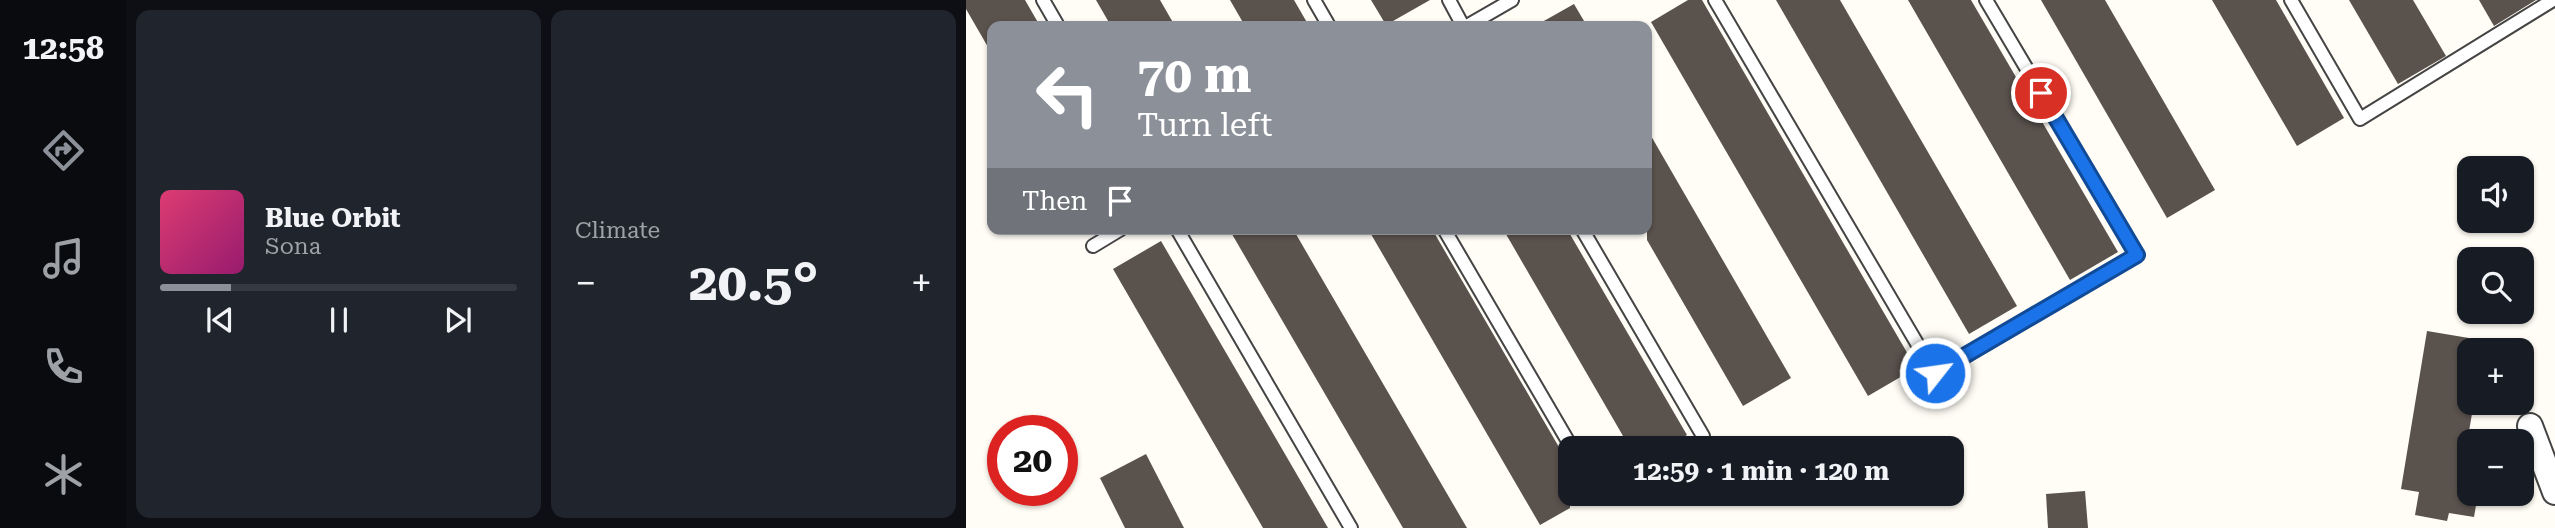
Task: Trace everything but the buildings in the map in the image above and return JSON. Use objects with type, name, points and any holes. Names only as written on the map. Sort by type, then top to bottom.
[{"type":"street","points":[[2530,426],[2555,492]]},
{"type":"lane","points":[[1042,0],[1055,21]]},
{"type":"lane","points":[[1314,0],[1326,21]]},
{"type":"lane","points":[[1449,0],[1462,21]]},
{"type":"lane","points":[[1474,21],[1512,0]]},
{"type":"lane","points":[[1714,0],[1935,373],[2137,255],[1986,0]]},
{"type":"lane","points":[[2291,0],[2360,119],[2553,0]]},
{"type":"lane","points":[[1093,246],[1111,235]]},
{"type":"lane","points":[[1180,235],[1351,528]]},
{"type":"lane","points":[[1448,235],[1565,436]]},
{"type":"lane","points":[[1586,235],[1703,436]]},
{"type":"route","points":[[1935,373],[2137,255],[2041,93]]}]
